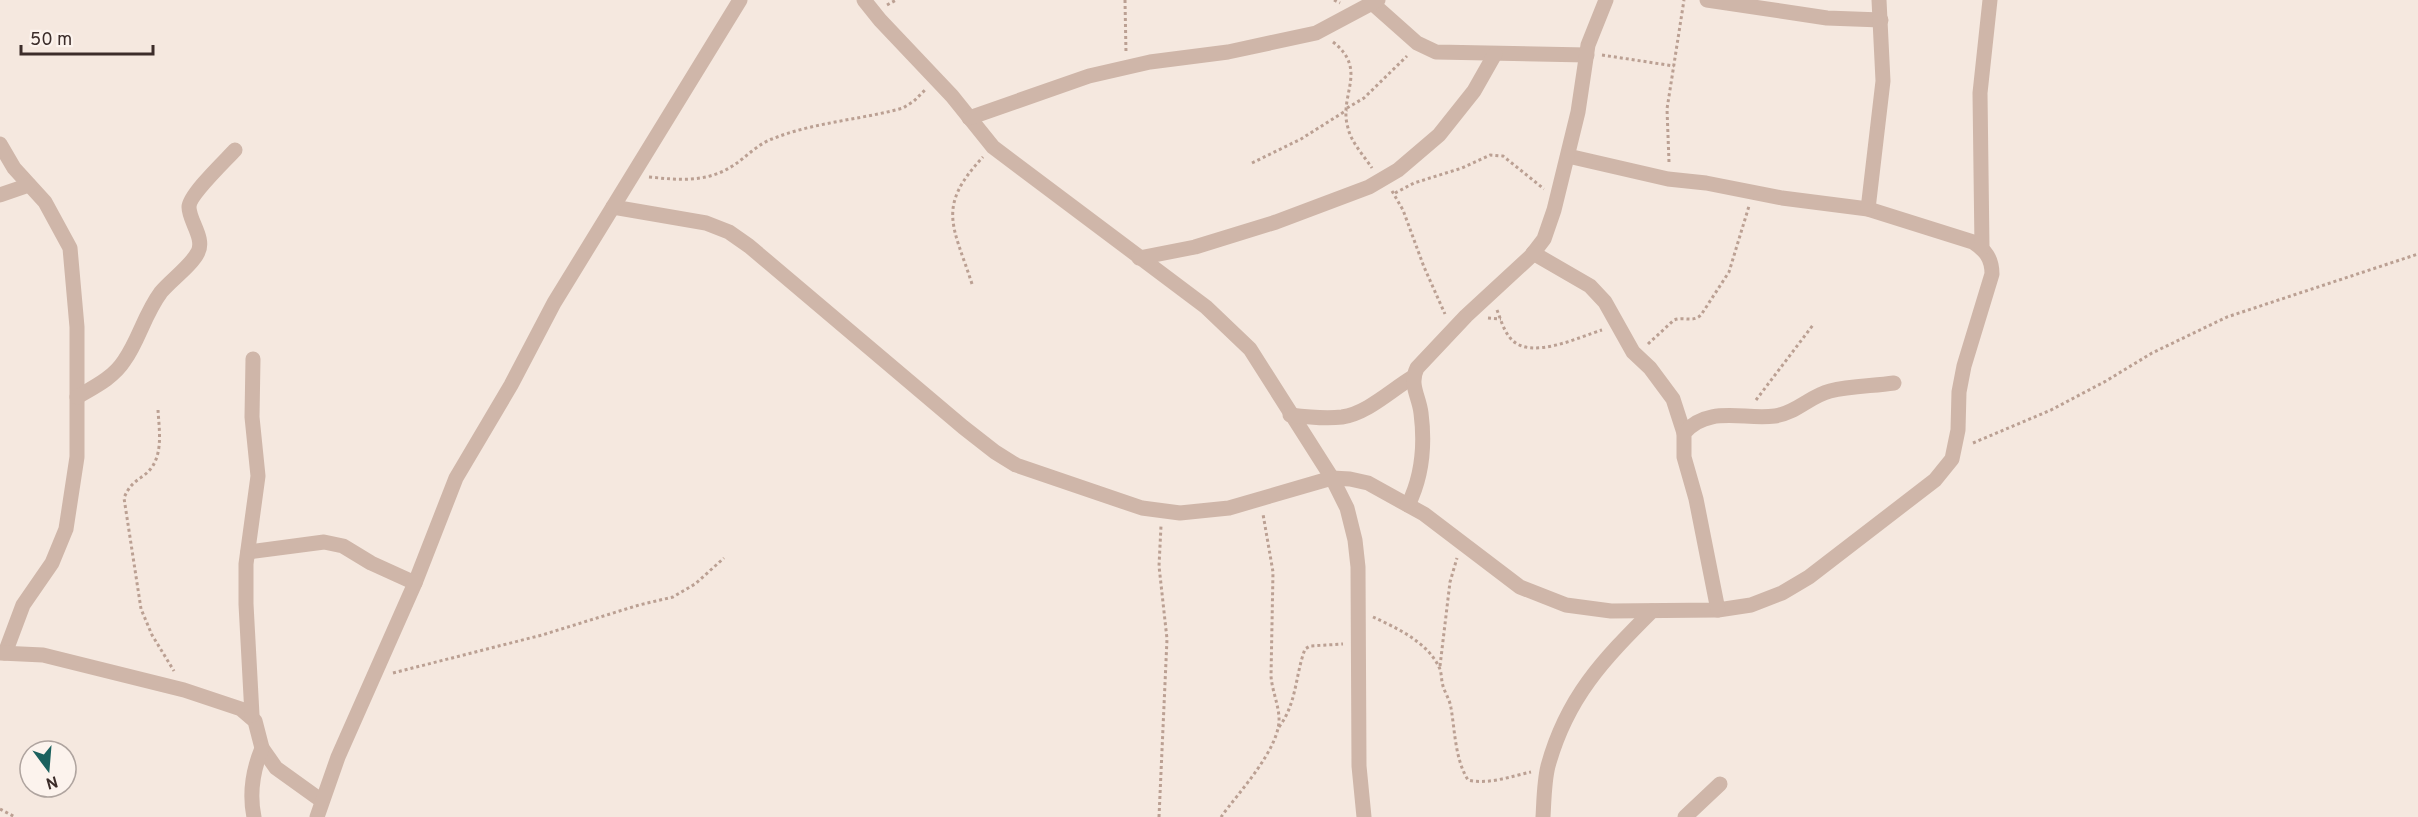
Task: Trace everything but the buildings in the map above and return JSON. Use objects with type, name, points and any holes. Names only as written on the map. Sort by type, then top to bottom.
[{"type":"street","points":[[317,817],[338,757],[415,583],[456,478],[511,385],[554,303],[740,0]]},
{"type":"street","points":[[864,0],[993,147],[1206,307],[1250,350],[1332,478],[1347,508],[1355,540],[1358,567],[1359,766],[1364,817]]},
{"type":"street","points":[[1408,505],[1418,483],[1422,439],[1421,412],[1412,384],[1413,377],[1417,368],[1453,330],[1488,294],[1533,254],[1544,239],[1568,156],[1594,26],[1606,0]]},
{"type":"street","points":[[1707,0],[1827,18],[1881,20]]},
{"type":"street","points":[[1868,209],[1883,81],[1879,0]]},
{"type":"street","points":[[1982,248],[1980,93],[1990,0]]},
{"type":"street","points":[[969,118],[1089,75],[1126,67],[1228,52],[1321,30],[1375,2],[1418,43],[1436,52],[1587,55]]},
{"type":"street","points":[[1139,258],[1195,247],[1276,222],[1337,200],[1382,180],[1425,148],[1458,114],[1495,54]]},
{"type":"street","points":[[0,144],[14,168],[45,202],[70,248],[77,327],[77,457],[66,529],[52,563],[23,605],[2,653],[44,655],[189,692],[241,709],[252,716],[255,721],[262,748],[276,768],[322,801]]},
{"type":"street","points":[[77,397],[105,380],[123,363],[151,306],[198,252],[200,244],[190,213],[190,202],[209,177],[235,150]]},
{"type":"street","points":[[614,207],[706,223],[729,232],[749,246],[858,340],[995,452],[1016,465],[1142,508],[1180,513],[1220,509],[1261,500],[1332,478],[1368,483],[1424,514],[1520,587],[1566,605],[1611,611],[1718,610],[1768,600],[1809,577],[1935,480],[1955,452],[1959,430],[1959,392],[1964,366],[1992,274],[1990,258],[1982,248],[1973,242],[1868,209],[1668,179],[1568,156]]},
{"type":"street","points":[[0,195],[29,184]]},
{"type":"street","points":[[1533,254],[1590,286],[1605,302],[1637,355],[1673,399],[1684,433],[1684,457],[1696,499],[1718,610]]},
{"type":"street","points":[[252,716],[246,604],[248,552],[258,476],[252,417],[253,359]]},
{"type":"street","points":[[1290,415],[1343,417],[1362,410],[1413,377]]},
{"type":"street","points":[[1684,433],[1700,420],[1728,415],[1775,416],[1792,411],[1829,392],[1894,383]]},
{"type":"street","points":[[248,552],[324,542],[343,546],[371,563],[415,583]]},
{"type":"street","points":[[1543,817],[1548,768],[1572,706],[1588,679],[1652,611]]},
{"type":"street","points":[[254,817],[252,783],[262,748]]},
{"type":"street","points":[[1685,817],[1720,784]]},
{"type":"path","points":[[1125,0],[1126,67]]},
{"type":"path","points":[[1668,179],[1670,141],[1667,109],[1684,0]]},
{"type":"path","points":[[1321,30],[1344,50],[1350,59],[1348,130],[1382,180],[1395,193],[1436,296],[1453,330]]},
{"type":"path","points":[[1252,163],[1301,139],[1364,98],[1418,43]]},
{"type":"path","points":[[1587,55],[1616,56],[1674,66]]},
{"type":"path","points":[[631,176],[682,181],[699,180],[716,175],[770,139],[823,124],[903,108],[914,101],[935,79]]},
{"type":"path","points":[[972,284],[952,223],[952,209],[959,186],[967,174],[993,147]]},
{"type":"path","points":[[1395,193],[1414,183],[1462,168],[1496,154],[1503,156],[1557,198]]},
{"type":"path","points":[[1637,355],[1674,320],[1682,318],[1693,320],[1701,315],[1729,272],[1753,193]]},
{"type":"path","points":[[1955,452],[2012,425],[2051,410],[2152,353],[2227,317],[2418,254]]},
{"type":"path","points":[[1488,294],[1504,329],[1519,345],[1542,348],[1619,326]]},
{"type":"path","points":[[1744,415],[1813,325]]},
{"type":"path","points":[[158,410],[158,452],[152,468],[128,488],[124,498],[141,609],[164,657],[189,692]]},
{"type":"path","points":[[1261,500],[1273,572],[1271,676],[1279,718],[1277,729]]},
{"type":"path","points":[[1159,817],[1167,639],[1159,566],[1163,511]]},
{"type":"path","points":[[1461,543],[1450,582],[1440,668],[1443,686],[1451,706],[1458,750],[1468,780],[1474,782],[1502,779],[1548,768]]},
{"type":"path","points":[[374,678],[543,635],[673,597],[695,584],[724,558]]},
{"type":"path","points":[[1357,609],[1413,638],[1428,651],[1440,668]]},
{"type":"path","points":[[1221,817],[1266,753],[1277,729],[1287,716],[1305,649],[1311,646],[1357,644]]},
{"type":"path","points":[[0,809],[15,817]]}]
